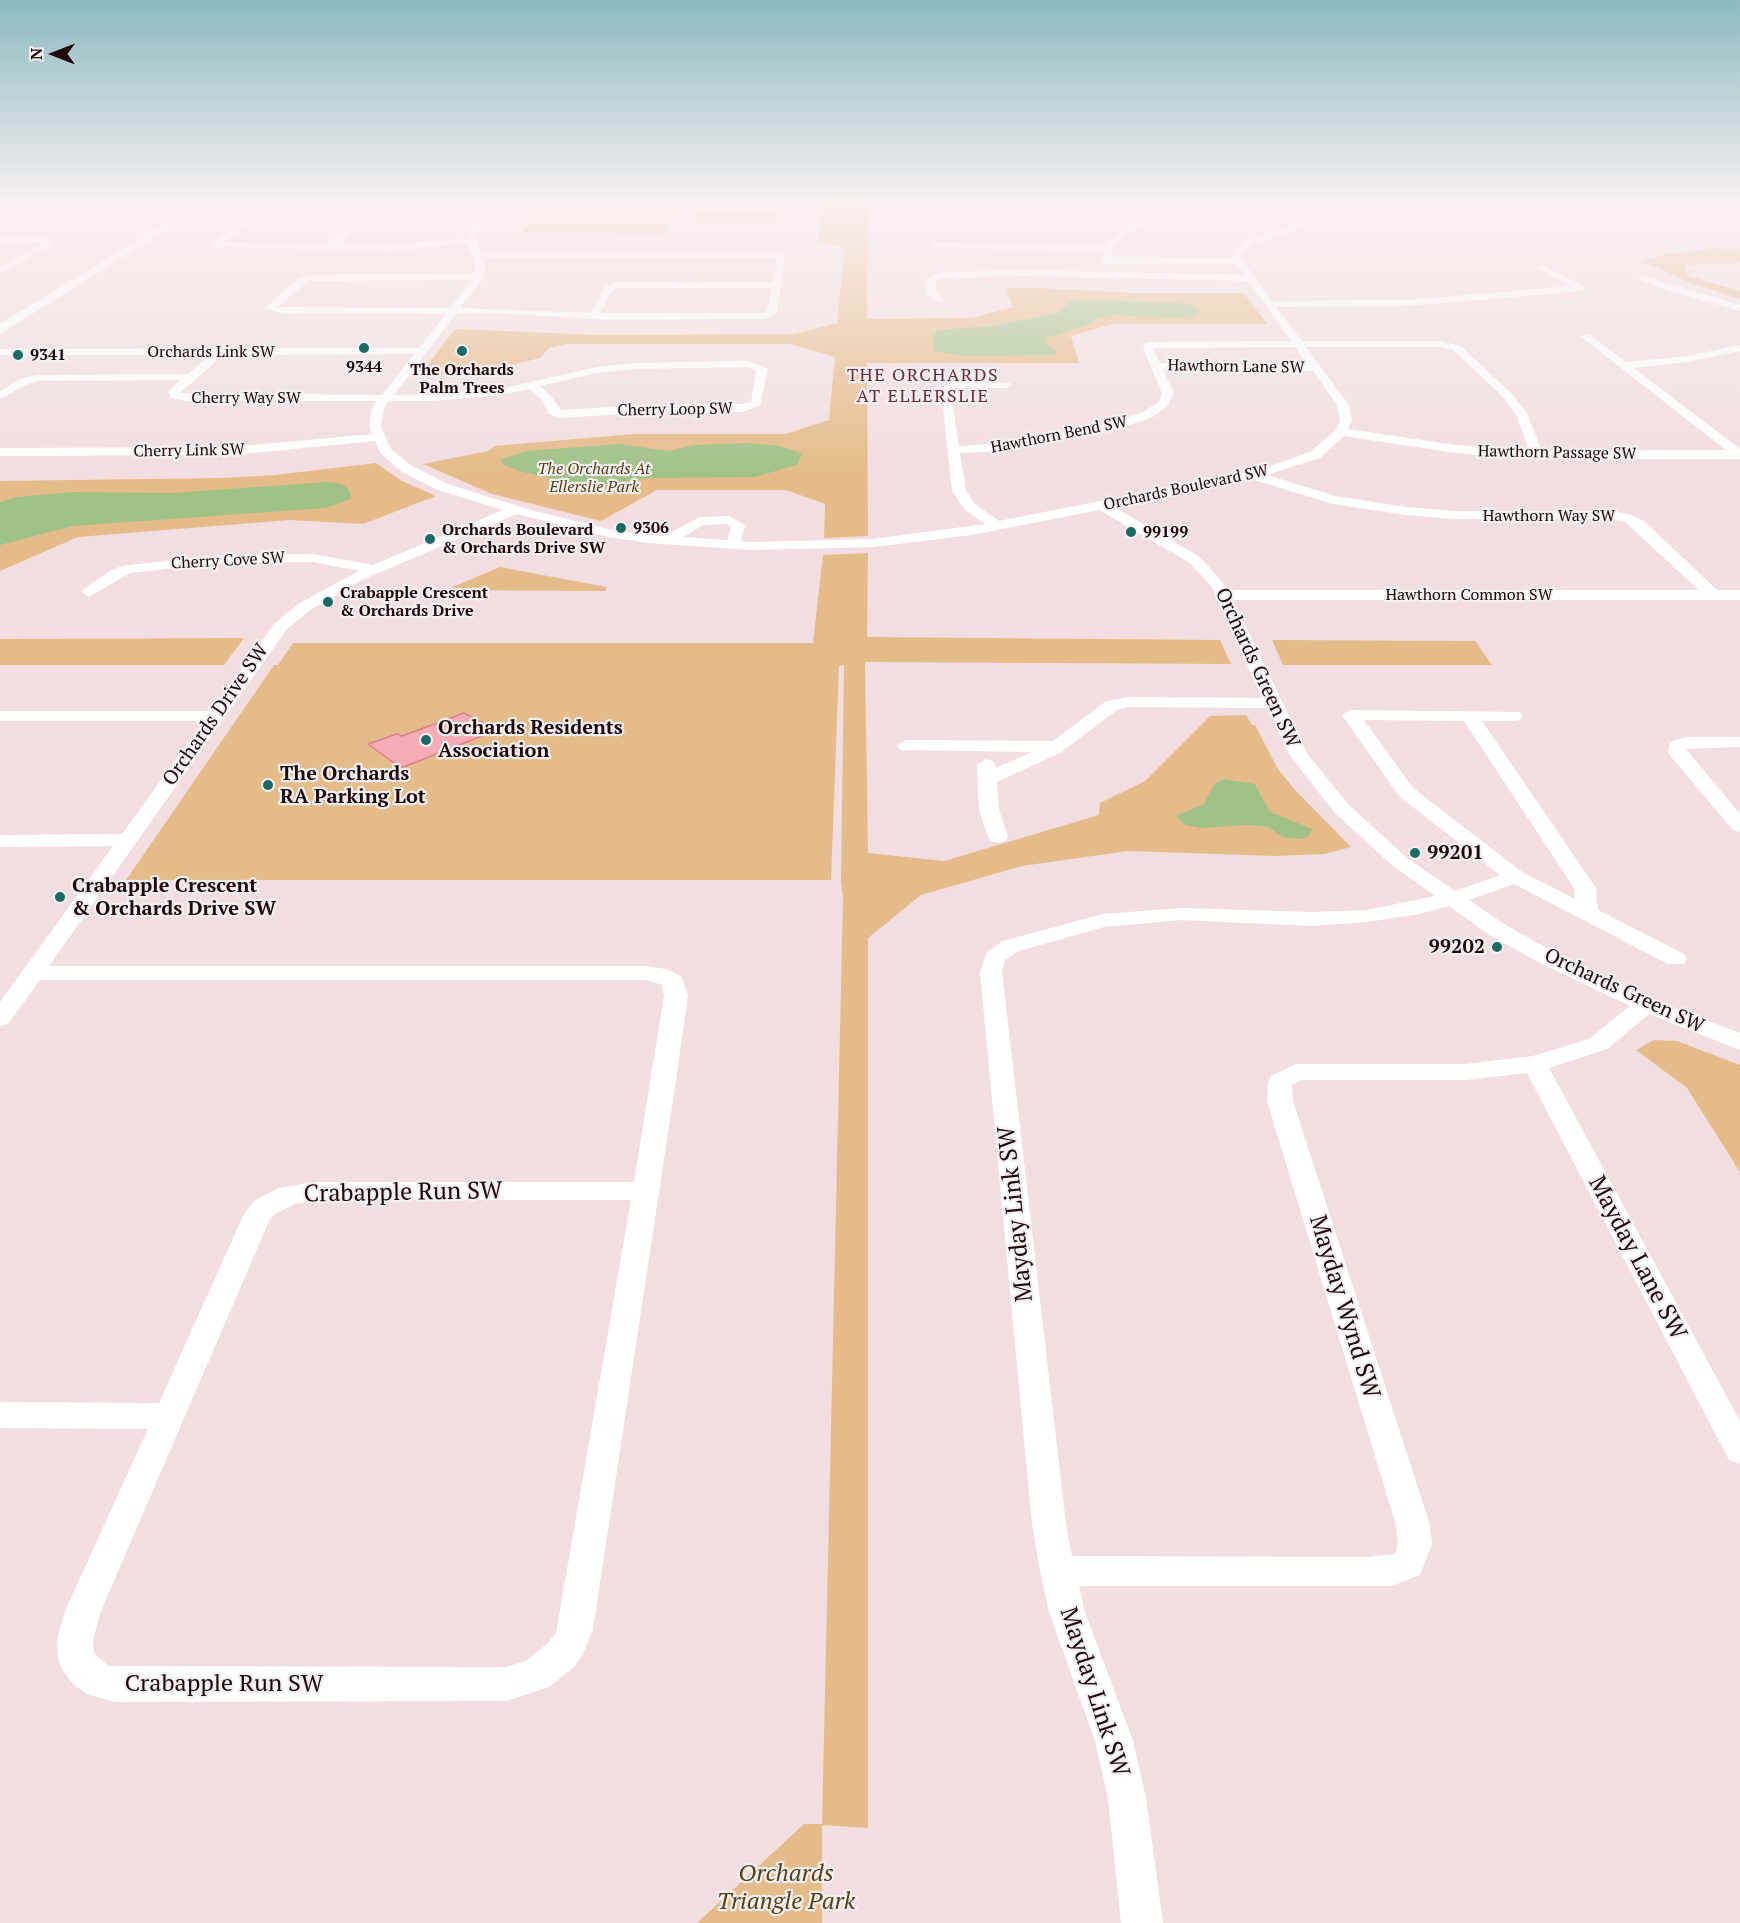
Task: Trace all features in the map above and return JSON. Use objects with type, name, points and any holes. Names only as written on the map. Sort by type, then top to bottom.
[{"type":"main road","points":[[1,330],[59,294]]},
{"type":"street","points":[[286,294],[270,308],[284,311],[453,311],[594,316],[764,316],[772,313],[775,294]]},
{"type":"street","points":[[377,437],[375,419],[384,398],[466,294]]},
{"type":"street","points":[[594,316],[605,294]]},
{"type":"street","points":[[932,294],[938,299]]},
{"type":"street","points":[[1260,294],[1343,405],[1346,420],[1341,432]]},
{"type":"street","points":[[1268,304],[1408,303],[1515,294]]},
{"type":"street","points":[[1689,294],[1740,308]]},
{"type":"street","points":[[1585,336],[1739,455]]},
{"type":"street","name":"Hawthorn Bend SW","points":[[952,450],[1027,442],[1108,428],[1147,416],[1167,399],[1166,387],[1148,348],[1155,343],[1297,344]]},
{"type":"street","points":[[1297,344],[1440,344],[1457,348],[1514,404],[1527,424],[1537,455]]},
{"type":"street","points":[[1624,366],[1688,360],[1740,348]]},
{"type":"street","name":"Orchards Link SW","points":[[0,352],[421,351]]},
{"type":"street","name":"Cherry Way SW","points":[[220,352],[175,391],[174,396],[187,398],[384,398]]},
{"type":"street","name":"Cherry Loop SW","points":[[384,398],[474,395],[532,386],[616,366],[748,364],[762,369],[756,404],[742,408],[641,409],[559,414],[551,410],[547,398],[532,386]]},
{"type":"street","name":"Hawthorn Lane SW","points":[[1156,366],[1315,368]]},
{"type":"street","points":[[0,396],[32,379],[190,377]]},
{"type":"street","points":[[996,526],[970,507],[956,483],[946,388],[958,385],[1006,386]]},
{"type":"street","name":"Hawthorn Passage SW","points":[[1341,432],[1455,449],[1537,455],[1739,455]]},
{"type":"street","name":"Orchards Boulevard SW","points":[[377,437],[394,459],[419,476],[452,491],[514,510],[609,533],[733,546],[795,547],[873,543],[996,526],[1252,475],[1315,454],[1341,432]]},
{"type":"street","name":"Cherry Link SW","points":[[0,452],[225,452],[377,437]]},
{"type":"street","name":"Hawthorn Way SW","points":[[1252,475],[1351,508],[1455,515],[1609,515],[1629,518],[1639,524],[1713,595]]},
{"type":"street","name":"Orchards Green SW","points":[[1101,505],[1195,560],[1208,572],[1226,595],[1273,703],[1300,757],[1342,809],[1400,862],[1496,929],[1546,957],[1646,1005],[1740,1042]]},
{"type":"street","name":"Orchards Drive SW","points":[[4,1009],[33,973],[281,626],[321,596],[373,569],[514,510]]},
{"type":"street","points":[[667,540],[697,522],[724,520],[738,525],[733,546]]},
{"type":"street","name":"Cherry Cove SW","points":[[89,592],[113,575],[127,569],[218,559],[269,556],[313,558],[373,569]]},
{"type":"street","name":"Hawthorn Common SW","points":[[1226,595],[1740,595]]},
{"type":"street","points":[[987,779],[1058,746],[1111,706],[1127,702],[1273,703]]},
{"type":"street","points":[[1515,716],[1351,715],[1406,792],[1515,876],[1676,959]]},
{"type":"street","points":[[0,716],[215,716]]},
{"type":"street","points":[[1470,716],[1585,888],[1587,913]]},
{"type":"street","points":[[1740,742],[1686,742],[1676,746],[1677,753],[1740,826]]},
{"type":"street","points":[[906,746],[1058,746]]},
{"type":"street","points":[[984,746],[989,810],[998,837]]},
{"type":"street","points":[[0,840],[128,840]]},
{"type":"street","points":[[1450,899],[1515,876]]},
{"type":"street","name":"Mayday Link SW","points":[[1142,1923],[1127,1798],[1114,1741],[1067,1612],[1049,1524],[991,972],[995,957],[1011,946],[1049,934],[1121,919],[1182,914],[1336,919],[1398,912],[1450,899]]},
{"type":"street","name":"Crabapple Run SW","points":[[33,973],[647,973],[667,977],[673,981],[676,996],[646,1191],[575,1629],[569,1644],[560,1656],[536,1676],[506,1684],[115,1685],[100,1682],[86,1672],[76,1659],[82,1611],[257,1216],[275,1200],[314,1191],[646,1191]]},
{"type":"street","name":"Mayday Wynd SW","points":[[1057,1571],[1369,1572],[1392,1571],[1408,1564],[1415,1544],[1413,1525],[1280,1101],[1280,1082],[1296,1072],[1466,1072],[1535,1064],[1598,1044],[1646,1005]]},
{"type":"street","name":"Mayday Lane SW","points":[[1535,1064],[1740,1451]]},
{"type":"street","points":[[0,1415],[167,1416]]},
{"type":"green space","name":"The Orchards At Ellerslie Park","points":[[840,294],[867,294],[867,319],[971,318],[1013,307],[1008,294],[1245,294],[1267,324],[1113,324],[1071,336],[1079,363],[867,363],[868,536],[824,538],[825,504],[786,490],[657,490],[601,521],[492,494],[423,464],[488,451],[495,446],[633,434],[786,434],[829,420],[835,357],[791,344],[566,344],[549,348],[540,358],[500,368],[469,373],[419,376],[455,329],[597,335],[795,334],[837,323]]},
{"type":"green space","points":[[1724,294],[1740,294],[1740,299]]},
{"type":"green space","points":[[376,463],[402,481],[436,496],[363,524],[290,520],[78,537],[0,571],[0,481],[222,478],[275,475]]},
{"type":"green space","name":"Orchards Triangle Park","points":[[868,553],[867,637],[1220,640],[1231,664],[865,662],[868,853],[944,861],[1099,815],[1100,803],[1145,781],[1210,716],[1246,715],[1252,725],[1255,725],[1278,769],[1295,790],[1351,847],[1325,854],[1275,856],[1128,851],[1022,866],[921,895],[868,938],[868,1828],[822,1825],[822,1923],[697,1923],[804,1824],[822,1824],[843,898],[841,880],[844,665],[839,666],[831,880],[126,880],[274,665],[278,665],[293,643],[813,643],[823,555]]},
{"type":"green space","points":[[500,567],[607,587],[605,591],[446,590]]},
{"type":"green space","points":[[244,638],[224,665],[0,665],[0,639]]},
{"type":"green space","points":[[1272,640],[1475,641],[1492,665],[1283,665]]},
{"type":"green space","points":[[1654,1040],[1677,1041],[1740,1065],[1740,1172],[1687,1088],[1636,1050]]},
{"type":"shaded area","points":[[1073,300],[1183,303],[1199,308],[1201,312],[1196,316],[1178,318],[1113,315],[1099,318],[1087,325],[1046,338],[1046,343],[1058,352],[1053,355],[964,356],[934,351],[934,335],[938,330],[993,326],[1057,313]]},
{"type":"shaded area","points":[[748,443],[779,446],[802,453],[797,465],[754,477],[648,478],[588,487],[519,471],[504,465],[500,460],[526,451],[619,444],[668,451],[694,445]]},
{"type":"shaded area","points":[[328,482],[342,484],[349,490],[351,499],[326,508],[73,526],[0,545],[0,502],[17,497],[72,492],[172,493]]},
{"type":"shaded area","points":[[1223,779],[1255,784],[1270,812],[1312,829],[1309,836],[1302,839],[1282,837],[1269,827],[1249,825],[1201,828],[1185,825],[1176,816],[1204,804],[1214,785]]},
{"type":"building","name":"Orchards Residents Association","points":[[464,713],[497,730],[401,768],[368,744],[397,734],[402,736]]},
{"type":"place","name":"9344","points":[[364,348]]},
{"type":"place","name":"The Orchards Palm Trees","points":[[462,351]]},
{"type":"place","name":"9341","points":[[18,355]]},
{"type":"place","name":"9306","points":[[621,528]]},
{"type":"place","name":"99199","points":[[1131,532]]},
{"type":"place","name":"Orchards Boulevard & Orchards Drive SW","points":[[430,539]]},
{"type":"place","name":"Crabapple Crescent & Orchards Drive","points":[[328,602]]},
{"type":"place","name":"Orchards Residents Association","points":[[426,740]]},
{"type":"place","name":"The Orchards RA Parking Lot","points":[[268,785]]},
{"type":"place","name":"99201","points":[[1415,853]]},
{"type":"place","name":"Crabapple Crescent & Orchards Drive SW","points":[[60,897]]},
{"type":"place","name":"99202","points":[[1497,947]]},
{"type":"district","name":"THE ORCHARDS AT ELLERSLIE","points":[[923,386]]}]
